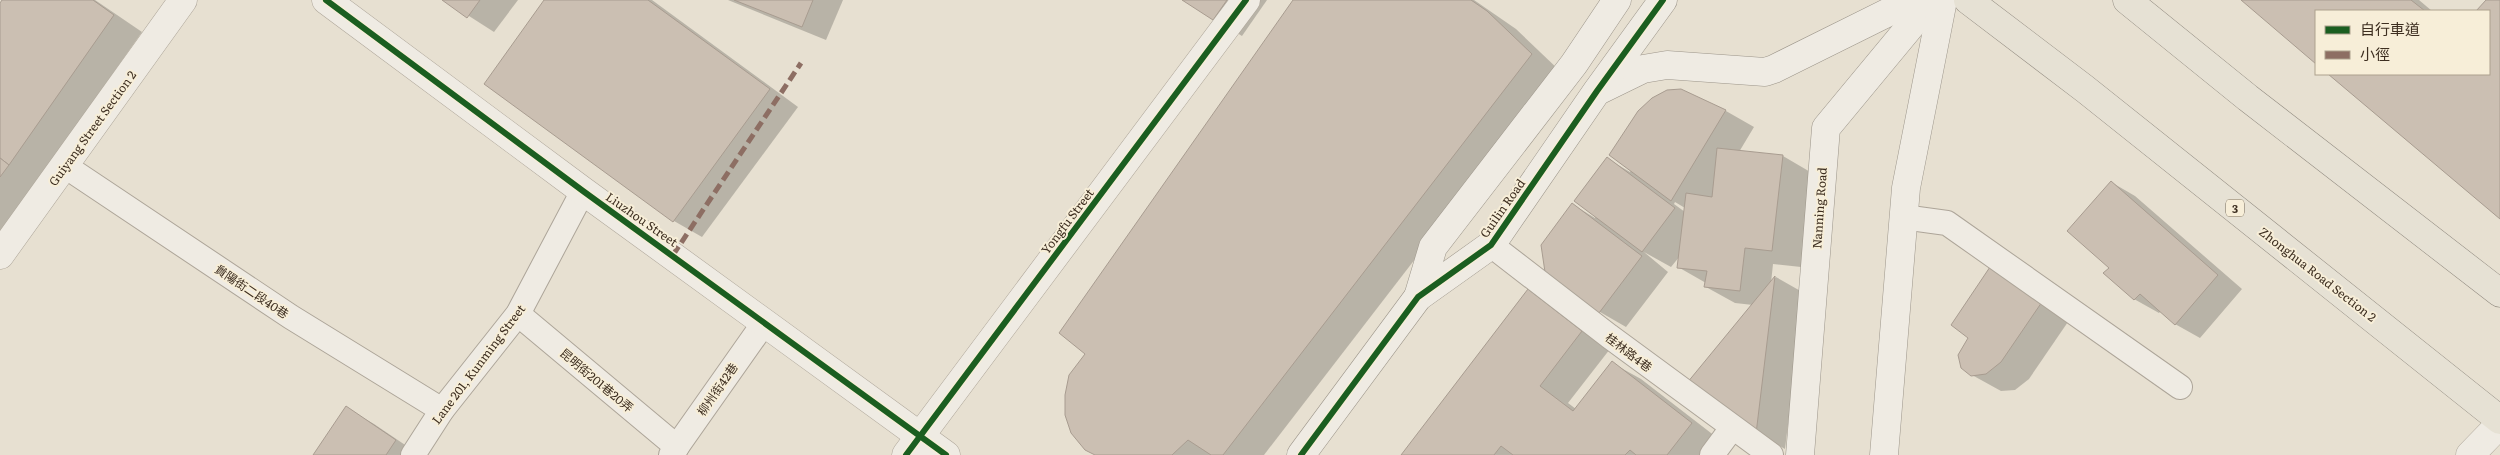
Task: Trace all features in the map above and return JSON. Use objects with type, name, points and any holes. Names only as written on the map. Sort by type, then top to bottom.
[{"type":"main road","name":"Zhonghua Road Section 2","points":[[1968,0],[2085,89],[2500,420]]},
{"type":"main road","points":[[2127,0],[2500,293]]},
{"type":"street","name":"Guiyang Street Section 2","points":[[0,255],[183,0]]},
{"type":"street","name":"Liuzhou Street","points":[[326,0],[764,323],[914,446],[946,455]]},
{"type":"street","name":"Yongfu Street","points":[[914,446],[1246,0]]},
{"type":"street","name":"Guilin Road","points":[[1418,297],[1433,247],[1574,64],[1616,0]]},
{"type":"street","name":"Guilin Road","points":[[1302,455],[1418,297],[1490,245],[1663,0]]},
{"type":"street","name":"Guilin Road","points":[[1597,91],[1643,69],[1667,65],[1764,72],[1774,69],[1913,0]]},
{"type":"street","name":"Nanning Road","points":[[1800,455],[1826,128],[1932,0]]},
{"type":"street","points":[[1884,455],[1906,188],[1943,0]]},
{"type":"street","points":[[2470,455],[2500,424]]},
{"type":"lane","name":"貴陽街二段40巷","points":[[65,166],[291,316],[442,410]]},
{"type":"lane","name":"Lane 201, Kunming Street","points":[[412,455],[442,410],[518,314],[583,191]]},
{"type":"lane","points":[[1904,217],[1947,223],[2180,387]]},
{"type":"lane","name":"桂林路4巷","points":[[1490,245],[1732,428],[1771,455]]},
{"type":"lane","name":"昆明街201巷20弄","points":[[518,314],[674,451]]},
{"type":"lane","name":"柳州街42巷","points":[[674,451],[764,323]]},
{"type":"lane","points":[[1712,455],[1732,428]]},
{"type":"building","points":[[2,0],[93,0],[114,15],[9,165],[0,158],[0,3]]},
{"type":"building","points":[[442,0],[480,0],[467,18]]},
{"type":"building","points":[[544,0],[648,0],[770,89],[673,222],[484,84]]},
{"type":"building","points":[[734,0],[813,0],[802,27]]},
{"type":"building","points":[[1182,0],[1227,0],[1213,20]]},
{"type":"building","points":[[1293,0],[1471,0],[1487,11],[1532,54],[1223,455],[1211,455],[1188,440],[1172,455],[1095,455],[1085,450],[1071,433],[1065,415],[1065,395],[1069,375],[1085,354],[1059,333]]},
{"type":"building","points":[[2241,0],[2411,0],[2424,10],[2315,10],[2315,63]]},
{"type":"building","points":[[2486,0],[2500,0],[2500,219],[2329,75],[2490,75],[2490,10],[2477,10]]},
{"type":"building","points":[[1681,89],[1726,110],[1671,201],[1609,155],[1638,111],[1652,98],[1667,90]]},
{"type":"building","points":[[1717,148],[1783,155],[1772,251],[1745,248],[1740,291],[1704,287],[1707,271],[1677,268],[1686,193],[1712,197]]},
{"type":"building","points":[[1607,157],[1675,208],[1642,252],[1574,201]]},
{"type":"building","points":[[0,158],[9,165],[0,177]]},
{"type":"building","points":[[2111,181],[2218,275],[2175,325],[2140,294],[2134,300],[2103,273],[2109,268],[2067,231]]},
{"type":"building","points":[[1572,203],[1642,256],[1599,313],[1545,272],[1541,245]]},
{"type":"building","points":[[1992,264],[2044,299],[2001,362],[1986,374],[1971,376],[1961,368],[1958,355],[1968,338],[1951,325]]},
{"type":"building","points":[[1775,276],[1756,434],[1687,383]]},
{"type":"building","points":[[1528,289],[1582,331],[1540,386],[1573,411],[1612,361],[1692,423],[1667,455],[1636,455],[1630,450],[1625,455],[1513,455],[1501,446],[1494,455],[1401,455]]},
{"type":"building","points":[[346,406],[396,440],[386,455],[313,455]]},
{"type":"marked path","points":[[673,255],[801,63]]},
{"type":"cycle path","points":[[326,0],[583,191],[946,455]]},
{"type":"cycle path","points":[[906,455],[1246,0]]},
{"type":"cycle path","points":[[1301,455],[1418,297],[1491,245],[1597,91],[1663,0]]}]
